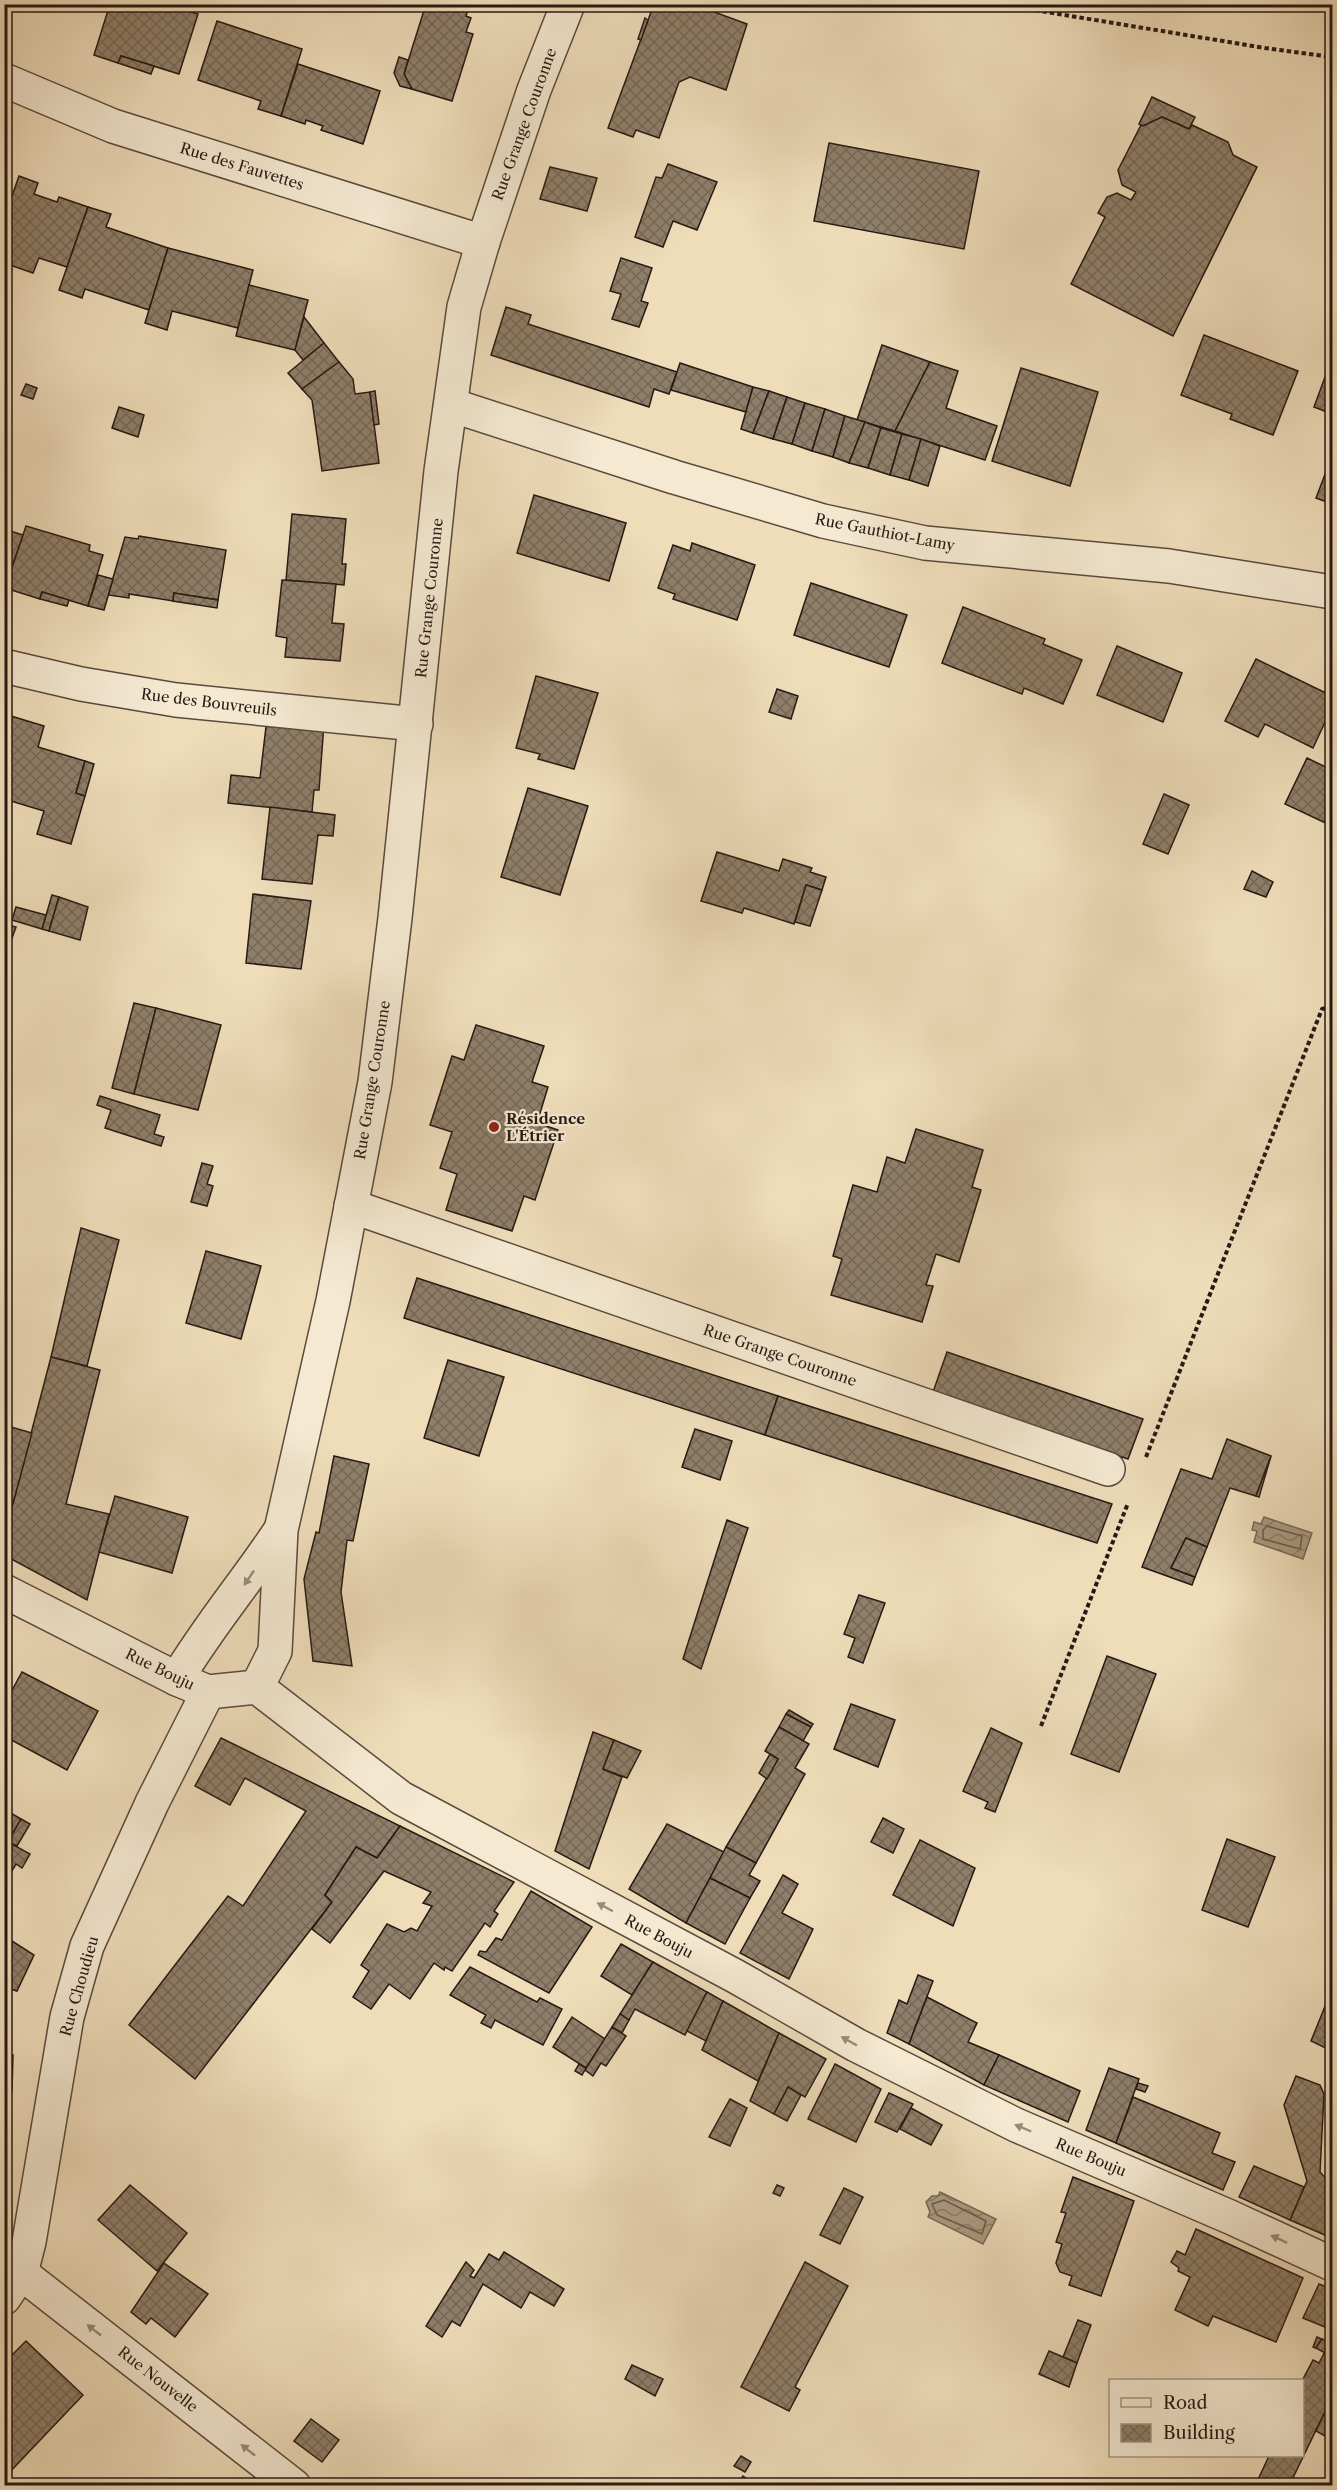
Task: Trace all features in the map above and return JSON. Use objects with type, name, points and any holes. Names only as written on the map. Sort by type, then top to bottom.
[{"type":"street","name":"Rue Grange Couronne","points":[[257,1688],[274,1651],[281,1530],[333,1302],[375,1082],[451,405],[465,307],[483,242],[534,90],[568,4]]},
{"type":"street","name":"Rue des Fauvettes","points":[[4,80],[113,126],[483,242]]},
{"type":"street","name":"Rue Gauthiot-Lamy","points":[[451,405],[674,477],[812,518],[925,543],[1168,566],[1332,592]]},
{"type":"street","name":"Rue des Bouvreuils","points":[[4,666],[81,684],[176,700],[416,724]]},
{"type":"street","name":"Rue Grange Couronne","points":[[351,1206],[1108,1469]]},
{"type":"street","name":"Rue Grange Couronne","points":[[177,1679],[192,1653],[243,1587],[281,1530]]},
{"type":"street","name":"Rue Bouju","points":[[4,1592],[177,1679],[208,1692],[257,1688],[401,1798],[735,1976],[856,2045],[1016,2125],[1332,2264]]},
{"type":"street","name":"Rue Choudieu","points":[[13,2285],[29,2242],[67,2018],[87,1946],[152,1803],[208,1692]]},
{"type":"street","name":"Rue Nouvelle","points":[[13,2285],[294,2486]]},
{"type":"path","points":[[998,4],[1332,57]]},
{"type":"path","points":[[1145,1461],[1322,1009],[1332,1006]]},
{"type":"path","points":[[1041,1726],[1132,1494]]},
{"type":"water","points":[[1264,1517],[1312,1533],[1303,1559],[1254,1542],[1257,1531],[1252,1530],[1254,1522],[1261,1524]]},
{"type":"water","points":[[940,2192],[996,2219],[983,2244],[928,2217],[930,2212],[926,2202],[932,2196],[938,2196]]},
{"type":"building","points":[[110,4],[167,4],[198,14],[179,74],[121,56],[118,63],[94,55]]},
{"type":"building","points":[[426,4],[470,4],[466,16],[471,18],[466,32],[473,34],[452,101],[412,89],[404,74]]},
{"type":"building","points":[[654,4],[685,4],[694,8],[695,5],[747,24],[726,90],[690,77],[679,82],[659,138],[636,130],[633,137],[608,128]]},
{"type":"building","points":[[645,18],[648,20],[641,40],[638,39]]},
{"type":"building","points":[[217,21],[302,49],[281,116],[258,109],[261,101],[198,80]]},
{"type":"building","points":[[121,56],[154,66],[151,74],[118,63]]},
{"type":"building","points":[[399,57],[408,60],[404,74],[412,89],[400,86],[394,73]]},
{"type":"building","points":[[298,64],[380,91],[363,144],[321,130],[323,126],[306,120],[305,124],[281,116]]},
{"type":"building","points":[[1152,97],[1195,117],[1189,129],[1162,117],[1143,126],[1139,124]]},
{"type":"building","points":[[1162,117],[1189,129],[1192,125],[1228,142],[1233,155],[1257,167],[1173,336],[1071,284],[1105,217],[1098,213],[1107,197],[1117,193],[1131,200],[1136,192],[1122,185],[1118,170],[1141,125]]},
{"type":"building","points":[[829,143],[979,171],[964,249],[814,221]]},
{"type":"building","points":[[668,164],[717,182],[697,230],[673,221],[663,247],[635,237],[656,177],[662,178]]},
{"type":"building","points":[[550,167],[597,178],[587,211],[540,199]]},
{"type":"building","points":[[19,176],[38,183],[34,194],[57,202],[59,197],[88,207],[67,267],[39,258],[33,273],[4,263],[4,219]]},
{"type":"building","points":[[88,207],[111,214],[106,227],[168,248],[149,310],[85,289],[82,298],[59,290]]},
{"type":"building","points":[[168,248],[253,270],[238,328],[172,311],[167,330],[145,323]]},
{"type":"building","points":[[621,258],[652,268],[641,301],[648,303],[639,327],[612,319],[621,294],[610,291]]},
{"type":"building","points":[[249,285],[308,300],[295,350],[236,336]]},
{"type":"building","points":[[506,307],[531,315],[528,324],[677,372],[669,394],[654,389],[649,407],[491,355]]},
{"type":"building","points":[[304,317],[324,343],[303,360],[295,350]]},
{"type":"building","points":[[1204,335],[1298,371],[1273,435],[1230,419],[1232,414],[1181,395]]},
{"type":"building","points":[[324,343],[339,362],[302,389],[288,373]]},
{"type":"building","points":[[882,345],[930,362],[895,431],[857,420]]},
{"type":"building","points":[[1332,358],[1332,414],[1314,407]]},
{"type":"building","points":[[339,362],[353,379],[355,394],[370,392],[379,463],[322,471],[312,400],[302,389]]},
{"type":"building","points":[[930,362],[958,371],[946,408],[997,426],[985,460],[895,431]]},
{"type":"building","points":[[680,363],[753,387],[746,412],[671,390]]},
{"type":"building","points":[[1021,368],[1098,392],[1070,486],[992,461]]},
{"type":"building","points":[[26,384],[37,388],[33,399],[21,395]]},
{"type":"building","points":[[753,387],[769,391],[753,433],[741,429]]},
{"type":"building","points":[[375,391],[379,424],[374,425],[370,392]]},
{"type":"building","points":[[769,391],[787,397],[773,439],[753,433]]},
{"type":"building","points":[[787,397],[805,403],[792,444],[773,439]]},
{"type":"building","points":[[805,403],[825,409],[812,451],[792,444]]},
{"type":"building","points":[[119,407],[144,415],[138,437],[112,428]]},
{"type":"building","points":[[825,409],[845,416],[833,457],[812,451]]},
{"type":"building","points":[[845,416],[865,422],[849,463],[833,457]]},
{"type":"building","points":[[865,422],[881,428],[868,468],[849,463]]},
{"type":"building","points":[[881,428],[902,434],[890,475],[868,468]]},
{"type":"building","points":[[902,434],[921,439],[909,480],[890,475]]},
{"type":"building","points":[[921,439],[940,446],[928,486],[909,480]]},
{"type":"building","points":[[1332,456],[1332,504],[1316,498]]},
{"type":"building","points":[[534,495],[626,523],[609,581],[517,553]]},
{"type":"building","points":[[292,514],[346,519],[342,564],[346,564],[344,585],[286,580]]},
{"type":"building","points":[[26,526],[90,545],[89,551],[103,555],[88,606],[42,592],[40,599],[5,588]]},
{"type":"building","points":[[4,529],[23,535],[4,589]]},
{"type":"building","points":[[139,536],[226,550],[218,600],[174,593],[173,601],[129,594],[129,598],[108,595],[125,537],[138,539]]},
{"type":"building","points":[[692,543],[755,565],[737,620],[673,599],[675,594],[658,588],[673,545],[690,551]]},
{"type":"building","points":[[98,575],[113,579],[104,610],[88,606]]},
{"type":"building","points":[[282,580],[336,584],[332,623],[344,624],[340,661],[285,657],[287,638],[276,636]]},
{"type":"building","points":[[811,583],[907,615],[889,667],[794,635]]},
{"type":"building","points":[[42,592],[69,600],[67,606],[40,599]]},
{"type":"building","points":[[174,593],[218,600],[217,608],[173,601]]},
{"type":"building","points":[[963,607],[1045,639],[1043,644],[1082,660],[1063,704],[1024,688],[1022,694],[942,663]]},
{"type":"building","points":[[1117,646],[1182,673],[1163,722],[1097,695]]},
{"type":"building","points":[[1256,659],[1332,696],[1332,707],[1313,748],[1265,724],[1258,737],[1225,721]]},
{"type":"building","points":[[536,676],[598,693],[574,769],[538,759],[540,754],[516,748]]},
{"type":"building","points":[[777,689],[798,696],[791,719],[769,712]]},
{"type":"building","points":[[11,716],[44,726],[38,747],[85,761],[76,793],[85,796],[71,844],[37,834],[44,811],[4,799],[4,737]]},
{"type":"building","points":[[267,718],[324,724],[319,790],[314,790],[312,812],[228,803],[231,775],[260,778]]},
{"type":"building","points":[[1307,758],[1332,770],[1332,826],[1285,804]]},
{"type":"building","points":[[85,761],[94,764],[85,796],[76,793]]},
{"type":"building","points":[[528,788],[588,806],[560,895],[501,877]]},
{"type":"building","points":[[1164,794],[1189,805],[1168,854],[1143,844]]},
{"type":"building","points":[[270,807],[335,815],[333,836],[318,835],[312,884],[262,879]]},
{"type":"building","points":[[717,852],[779,871],[783,859],[812,868],[810,872],[826,877],[822,890],[806,885],[794,924],[744,908],[742,913],[701,901]]},
{"type":"building","points":[[1252,871],[1273,882],[1266,897],[1244,889]]},
{"type":"building","points":[[806,885],[822,890],[810,926],[795,922]]},
{"type":"building","points":[[253,894],[311,901],[301,969],[246,963]]},
{"type":"building","points":[[52,895],[59,897],[49,931],[42,929]]},
{"type":"building","points":[[59,897],[88,907],[80,940],[49,931]]},
{"type":"building","points":[[16,907],[46,915],[42,929],[12,920]]},
{"type":"building","points":[[4,924],[16,927],[4,960]]},
{"type":"building","points":[[134,1003],[156,1008],[134,1094],[112,1088]]},
{"type":"building","points":[[156,1008],[221,1025],[198,1110],[134,1094]]},
{"type":"building","name":"Résidence L'Étrier","points":[[476,1025],[544,1046],[532,1082],[548,1087],[537,1123],[558,1130],[535,1200],[524,1196],[512,1231],[446,1210],[457,1174],[440,1168],[452,1132],[430,1125],[452,1056],[464,1060]]},
{"type":"building","points":[[100,1096],[160,1115],[154,1134],[164,1137],[161,1146],[105,1128],[111,1110],[97,1105]]},
{"type":"building","points":[[916,1129],[983,1150],[972,1187],[981,1190],[959,1262],[936,1254],[926,1285],[933,1286],[922,1322],[831,1295],[842,1259],[833,1256],[853,1185],[877,1192],[887,1157],[905,1163]]},
{"type":"building","points":[[202,1163],[213,1166],[207,1184],[213,1186],[207,1206],[191,1202]]},
{"type":"building","points":[[81,1228],[119,1240],[87,1366],[51,1357]]},
{"type":"building","points":[[206,1251],[261,1266],[241,1339],[186,1323]]},
{"type":"building","points":[[417,1278],[778,1396],[765,1435],[404,1318]]},
{"type":"building","points":[[947,1352],[1143,1419],[1128,1459],[933,1392]]},
{"type":"building","points":[[51,1357],[100,1370],[66,1504],[109,1514],[87,1600],[4,1555],[4,1537]]},
{"type":"building","points":[[448,1360],[504,1377],[479,1456],[424,1438]]},
{"type":"building","points":[[778,1396],[1112,1504],[1097,1543],[765,1435]]},
{"type":"building","points":[[4,1425],[32,1433],[4,1537]]},
{"type":"building","points":[[695,1429],[732,1441],[720,1480],[682,1467]]},
{"type":"building","points":[[1227,1439],[1271,1456],[1256,1496],[1230,1488],[1207,1547],[1186,1538],[1171,1568],[1195,1577],[1192,1585],[1142,1567],[1181,1469],[1212,1479]]},
{"type":"building","points":[[334,1456],[369,1464],[353,1541],[347,1540],[341,1592],[352,1666],[313,1661],[304,1579],[316,1532],[319,1533]]},
{"type":"building","points":[[1271,1456],[1259,1497],[1256,1496]]},
{"type":"building","points":[[115,1496],[188,1517],[172,1573],[99,1552]]},
{"type":"building","points":[[727,1520],[748,1528],[701,1669],[683,1659]]},
{"type":"building","points":[[1186,1538],[1207,1547],[1195,1577],[1171,1568]]},
{"type":"building","points":[[859,1595],[885,1603],[863,1663],[848,1657],[855,1638],[844,1634]]},
{"type":"building","points":[[1107,1656],[1156,1674],[1119,1772],[1071,1754]]},
{"type":"building","points":[[22,1672],[98,1711],[67,1770],[4,1736],[4,1705]]},
{"type":"building","points":[[851,1704],[895,1720],[878,1767],[834,1749]]},
{"type":"building","points":[[789,1710],[813,1724],[811,1727],[786,1714]]},
{"type":"building","points":[[786,1714],[811,1727],[803,1741],[779,1727]]},
{"type":"building","points":[[779,1727],[809,1744],[795,1768],[805,1774],[756,1863],[726,1847],[778,1759],[765,1751]]},
{"type":"building","points":[[991,1728],[1022,1743],[995,1812],[985,1808],[988,1802],[963,1791]]},
{"type":"building","points":[[593,1732],[614,1740],[603,1769],[622,1777],[589,1869],[555,1851]]},
{"type":"building","points":[[221,1738],[400,1826],[377,1858],[356,1847],[325,1895],[332,1902],[195,2079],[129,2025],[228,1896],[243,1906],[306,1811],[245,1778],[230,1805],[195,1786]]},
{"type":"building","points":[[614,1740],[641,1751],[627,1778],[603,1769]]},
{"type":"building","points":[[770,1754],[778,1759],[767,1779],[759,1773]]},
{"type":"building","points":[[4,1809],[21,1819],[8,1842],[30,1854],[22,1868],[16,1864],[4,1884]]},
{"type":"building","points":[[883,1818],[904,1829],[893,1853],[871,1842]]},
{"type":"building","points":[[21,1819],[30,1824],[17,1846],[8,1842]]},
{"type":"building","points":[[667,1824],[724,1852],[686,1923],[629,1889]]},
{"type":"building","points":[[400,1826],[514,1882],[494,1911],[498,1914],[490,1927],[485,1923],[452,1971],[445,1967],[444,1970],[434,1963],[410,1999],[389,1984],[371,2009],[353,1997],[369,1971],[361,1965],[387,1924],[404,1932],[411,1928],[417,1931],[432,1906],[423,1903],[431,1892],[384,1871],[330,1943],[312,1929],[332,1902],[325,1895],[356,1847],[377,1858]]},
{"type":"building","points":[[1227,1839],[1275,1857],[1248,1927],[1202,1910]]},
{"type":"building","points":[[920,1840],[975,1868],[953,1926],[893,1895]]},
{"type":"building","points":[[726,1847],[756,1863],[749,1875],[760,1881],[750,1898],[710,1878]]},
{"type":"building","points":[[783,1875],[798,1884],[782,1913],[813,1929],[789,1979],[740,1953]]},
{"type":"building","points":[[710,1878],[750,1898],[725,1944],[686,1923]]},
{"type":"building","points":[[531,1891],[592,1927],[549,1993],[478,1955],[480,1951],[486,1952],[496,1938],[502,1940]]},
{"type":"building","points":[[4,1936],[34,1955],[17,1991],[4,1987]]},
{"type":"building","points":[[621,1944],[653,1962],[632,1995],[601,1976]]},
{"type":"building","points":[[653,1962],[707,1992],[685,2035],[635,2009],[629,2020],[620,2014]]},
{"type":"building","points":[[470,1967],[537,2002],[540,1998],[562,2009],[543,2045],[495,2020],[491,2028],[481,2023],[486,2015],[450,1995]]},
{"type":"building","points":[[918,1975],[933,1981],[909,2044],[887,2033],[899,2000],[907,2004]]},
{"type":"building","points":[[1332,1989],[1332,2051],[1311,2041]]},
{"type":"building","points":[[707,1992],[723,2001],[706,2041],[687,2031]]},
{"type":"building","points":[[927,1997],[977,2023],[968,2042],[999,2055],[984,2085],[909,2044]]},
{"type":"building","points":[[723,2001],[779,2033],[758,2081],[702,2050]]},
{"type":"building","points":[[620,2014],[629,2020],[622,2033],[612,2027]]},
{"type":"building","points":[[572,2017],[605,2039],[586,2068],[553,2047]]},
{"type":"building","points":[[612,2027],[626,2036],[606,2066],[601,2063],[593,2076],[585,2070]]},
{"type":"building","points":[[779,2033],[826,2059],[805,2097],[788,2087],[774,2114],[750,2101]]},
{"type":"building","points":[[13,2055],[12,2091],[4,2091],[4,2056]]},
{"type":"building","points":[[999,2055],[1080,2091],[1068,2122],[984,2085]]},
{"type":"building","points":[[579,2064],[586,2068],[582,2075],[575,2071]]},
{"type":"building","points":[[835,2064],[881,2089],[856,2142],[808,2119]]},
{"type":"building","points":[[1109,2068],[1139,2079],[1116,2143],[1086,2130]]},
{"type":"building","points":[[1296,2076],[1320,2085],[1324,2094],[1320,2172],[1332,2185],[1332,2238],[1290,2220],[1307,2181],[1284,2105]]},
{"type":"building","points":[[1138,2083],[1148,2086],[1145,2092],[1136,2089]]},
{"type":"building","points":[[788,2087],[801,2095],[787,2121],[774,2114]]},
{"type":"building","points":[[889,2093],[913,2104],[897,2132],[875,2122]]},
{"type":"building","points":[[1133,2097],[1220,2133],[1212,2153],[1235,2162],[1223,2190],[1116,2143]]},
{"type":"building","points":[[730,2099],[747,2108],[730,2146],[709,2137]]},
{"type":"building","points":[[911,2108],[942,2125],[931,2145],[900,2129]]},
{"type":"building","points":[[1254,2166],[1304,2187],[1290,2220],[1239,2197]]},
{"type":"building","points":[[1073,2177],[1134,2201],[1101,2296],[1069,2285],[1072,2276],[1060,2272],[1056,2263],[1062,2244],[1056,2242],[1066,2213],[1061,2212]]},
{"type":"building","points":[[130,2185],[187,2233],[157,2271],[98,2220]]},
{"type":"building","points":[[777,2185],[784,2188],[780,2196],[773,2193]]},
{"type":"building","points":[[844,2188],[863,2197],[840,2244],[820,2235]]},
{"type":"building","points":[[1196,2229],[1303,2278],[1276,2342],[1213,2316],[1208,2326],[1175,2310],[1190,2277],[1178,2271],[1179,2268],[1171,2262],[1177,2251],[1185,2255]]},
{"type":"building","points":[[504,2252],[564,2289],[554,2306],[530,2292],[521,2308],[483,2284],[460,2326],[452,2321],[442,2337],[426,2326],[466,2262],[474,2270],[470,2276],[474,2278],[489,2254],[499,2260]]},
{"type":"building","points":[[805,2262],[848,2286],[795,2387],[800,2390],[789,2411],[741,2387]]},
{"type":"building","points":[[164,2263],[208,2294],[175,2337],[151,2318],[146,2324],[131,2312]]},
{"type":"building","points":[[1319,2284],[1332,2289],[1332,2330],[1303,2318]]},
{"type":"building","points":[[1078,2320],[1091,2325],[1077,2363],[1063,2357]]},
{"type":"building","points":[[1317,2337],[1322,2339],[1316,2348],[1313,2347]]},
{"type":"building","points":[[1332,2338],[1332,2397],[1304,2455],[1303,2379],[1313,2360],[1319,2363]]},
{"type":"building","points":[[1322,2339],[1330,2343],[1325,2353],[1316,2348]]},
{"type":"building","points":[[26,2341],[83,2395],[4,2478],[4,2363]]},
{"type":"building","points":[[1049,2351],[1077,2363],[1069,2387],[1039,2374]]},
{"type":"building","points":[[632,2365],[663,2379],[655,2396],[625,2379]]},
{"type":"building","points":[[1332,2397],[1332,2440],[1316,2431]]},
{"type":"building","points":[[311,2419],[339,2440],[322,2462],[294,2441]]},
{"type":"building","points":[[741,2456],[751,2462],[745,2472],[734,2466]]},
{"type":"building","points":[[1269,2457],[1303,2457],[1289,2486],[1255,2486]]},
{"type":"building","points":[[743,2476],[757,2486],[745,2486],[739,2481]]},
{"type":"place","name":"Résidence L'Étrier","points":[[494,1127]]}]
